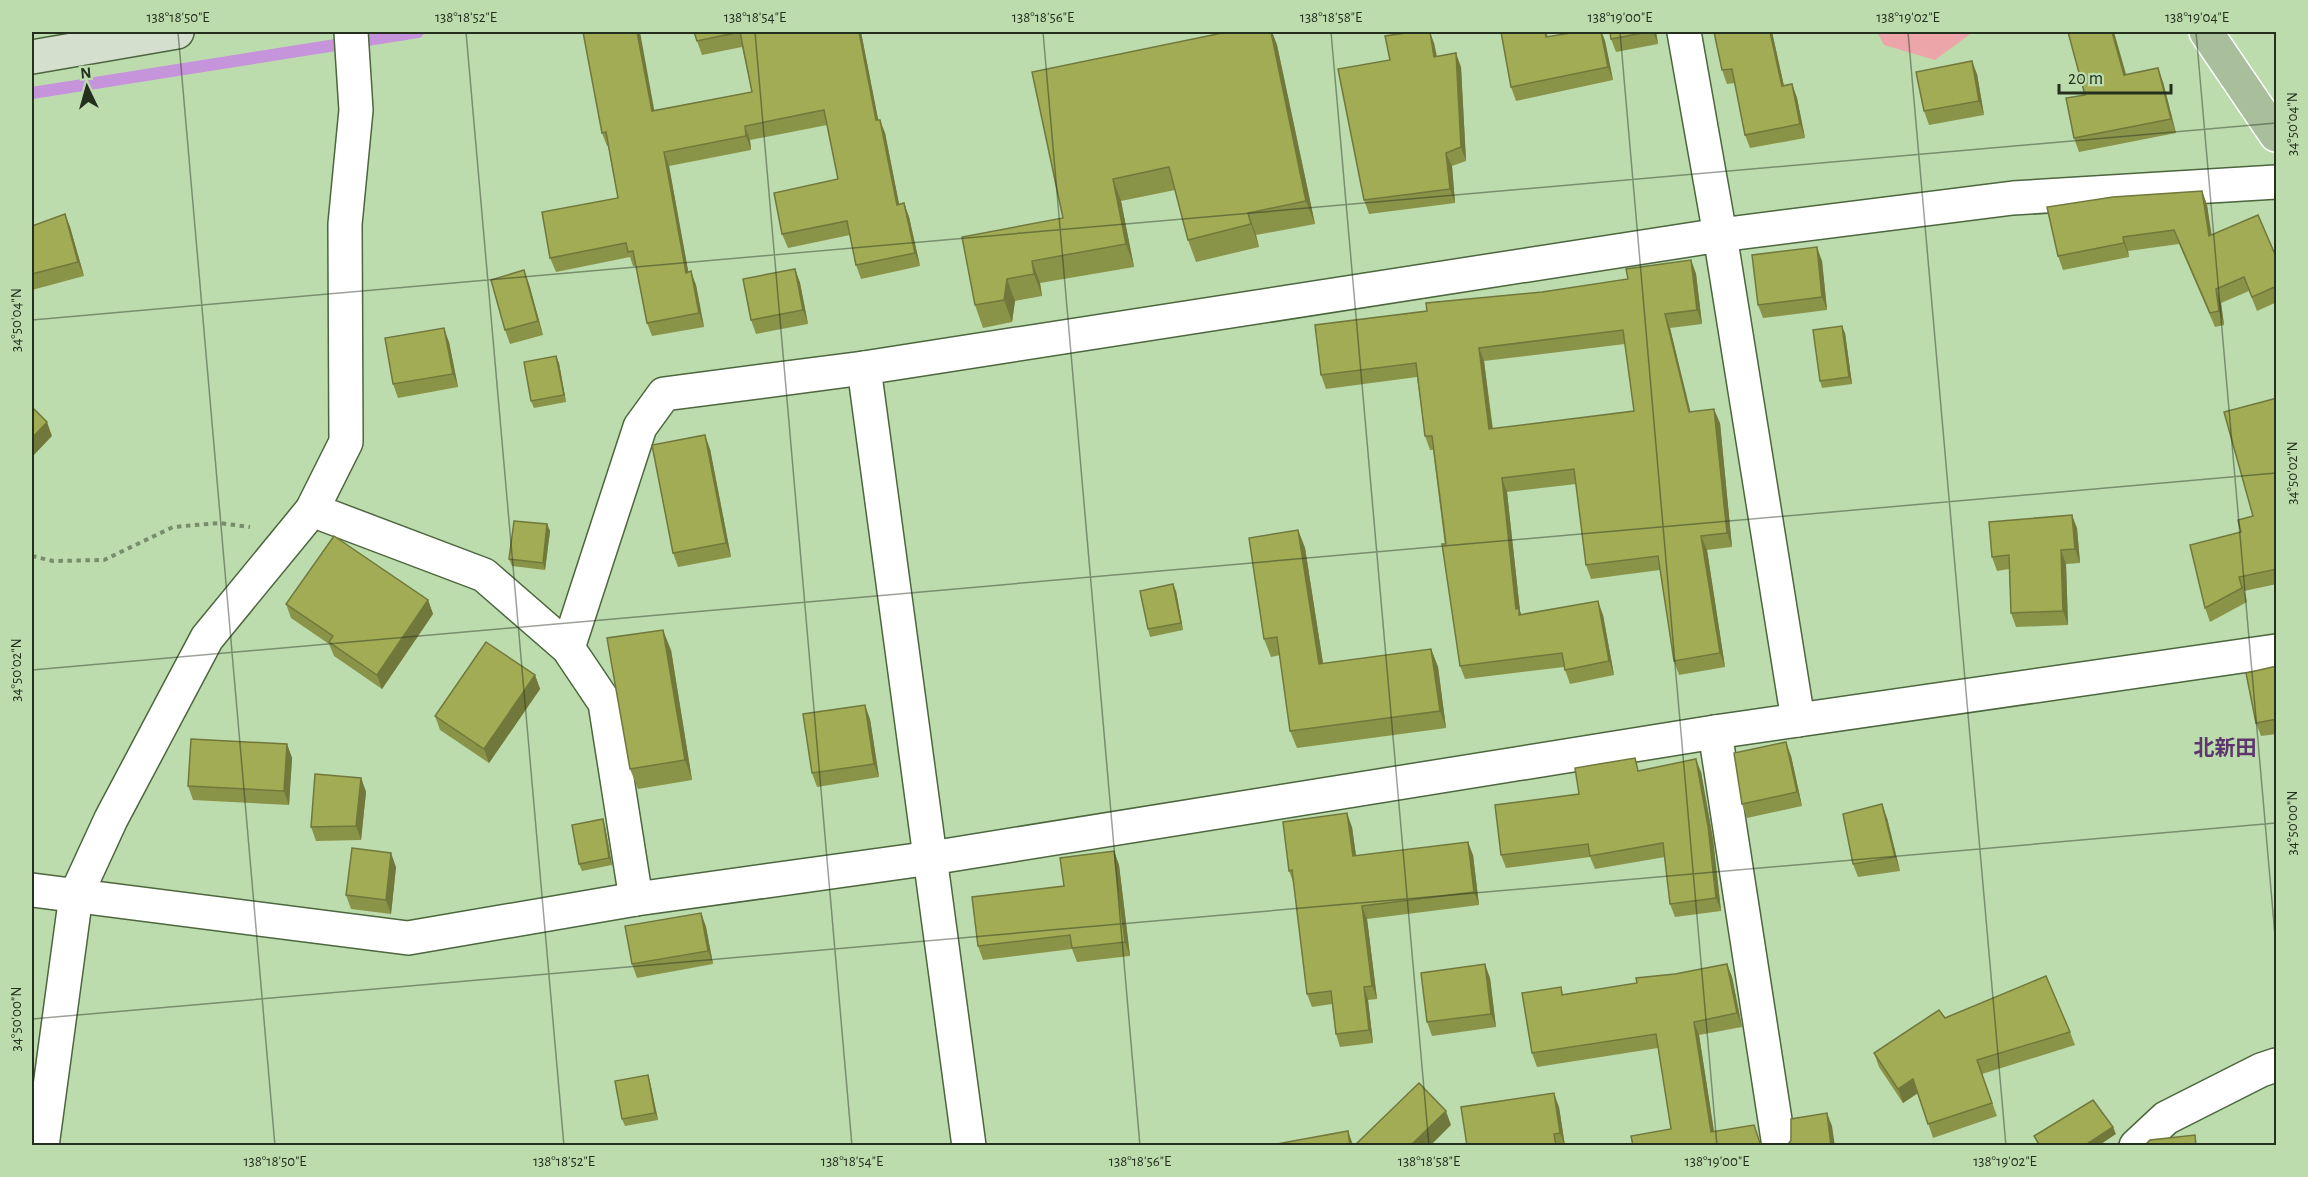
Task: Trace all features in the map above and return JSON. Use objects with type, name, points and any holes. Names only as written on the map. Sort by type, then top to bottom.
[{"type":"main road","points":[[2206,32],[2277,135]]},
{"type":"street","points":[[32,57],[177,32]]},
{"type":"street","points":[[42,1146],[76,895],[111,819],[207,638],[303,521],[346,442],[345,224],[356,110],[351,32]]},
{"type":"street","points":[[1684,32],[1720,235],[1798,720]]},
{"type":"street","points":[[568,648],[640,427],[664,394],[864,368],[1720,235],[2013,198],[2277,182]]},
{"type":"street","points":[[864,368],[969,1146]]},
{"type":"street","points":[[303,521],[484,575],[568,648],[605,703],[636,899]]},
{"type":"street","points":[[32,890],[408,938],[636,899],[931,858],[1715,732],[2277,651]]},
{"type":"street","points":[[1715,732],[1779,1146]]},
{"type":"street","points":[[2136,1146],[2166,1118],[2261,1070],[2277,1065]]},
{"type":"path","points":[[32,556],[53,561],[104,560],[173,527],[303,521]]},
{"type":"shaded area","points":[[1877,32],[1973,32],[1935,60],[1884,45]]},
{"type":"building","points":[[583,32],[637,32],[652,111],[752,92],[740,32],[859,32],[876,120],[880,120],[897,205],[904,203],[915,253],[856,265],[847,221],[782,234],[774,193],[838,179],[824,110],[745,126],[746,136],[664,152],[686,273],[691,271],[699,313],[647,323],[633,251],[628,252],[626,243],[550,258],[542,212],[618,198],[606,132],[602,133]]},
{"type":"building","points":[[694,32],[740,32],[697,41]]},
{"type":"building","points":[[1227,32],[1271,32],[1306,201],[1248,213],[1251,224],[1188,240],[1169,167],[1113,179],[1126,244],[1032,261],[1034,274],[1007,279],[1004,300],[975,305],[962,237],[1063,218],[1032,72]]},
{"type":"building","points":[[1430,32],[1434,57],[1456,53],[1461,147],[1446,153],[1450,189],[1364,200],[1338,69],[1390,60],[1385,36]]},
{"type":"building","points":[[1501,32],[1545,32],[1546,37],[1577,32],[1601,32],[1608,67],[1511,87]]},
{"type":"building","points":[[1610,32],[1648,32],[1611,39]]},
{"type":"building","points":[[1714,32],[1770,32],[1782,86],[1792,84],[1800,124],[1745,135],[1732,69],[1722,70]]},
{"type":"building","points":[[2068,32],[2112,32],[2124,75],[2158,68],[2171,119],[2074,138],[2066,98],[2085,95]]},
{"type":"building","points":[[1972,61],[1979,101],[1924,111],[1916,72]]},
{"type":"building","points":[[2202,191],[2209,236],[2258,215],[2277,259],[2277,286],[2252,297],[2244,277],[2216,289],[2219,311],[2210,313],[2174,230],[2123,237],[2124,243],[2058,256],[2047,207],[2113,197]]},
{"type":"building","points":[[65,214],[78,262],[32,274],[32,226]]},
{"type":"building","points":[[1817,247],[1822,297],[1758,305],[1752,255]]},
{"type":"building","points":[[1691,260],[1697,310],[1665,314],[1689,412],[1714,409],[1727,533],[1701,536],[1720,653],[1674,661],[1658,556],[1586,565],[1574,469],[1502,478],[1516,609],[1519,608],[1519,615],[1598,601],[1609,661],[1565,670],[1562,653],[1460,666],[1442,544],[1446,544],[1432,436],[1425,436],[1416,363],[1321,375],[1315,325],[1427,311],[1426,303],[1542,292],[1628,279],[1626,269]],"holes":[[[1623,330],[1634,411],[1489,429],[1479,348]]]},
{"type":"building","points":[[795,269],[803,310],[751,320],[743,279]]},
{"type":"building","points":[[524,270],[538,321],[505,330],[491,280]]},
{"type":"building","points":[[1842,326],[1849,377],[1820,381],[1813,330]]},
{"type":"building","points":[[444,328],[453,374],[393,384],[385,338]]},
{"type":"building","points":[[556,356],[564,395],[531,401],[524,362]]},
{"type":"building","points":[[2277,398],[2277,569],[2239,577],[2242,588],[2205,608],[2190,545],[2241,532],[2238,520],[2253,516],[2224,412]]},
{"type":"building","points":[[32,407],[47,422],[32,438]]},
{"type":"building","points":[[705,435],[726,543],[673,553],[652,445]]},
{"type":"building","points":[[2072,515],[2075,549],[2061,550],[2063,611],[2011,613],[2009,555],[1992,557],[1989,522]]},
{"type":"building","points":[[514,521],[547,524],[543,563],[509,559]]},
{"type":"building","points":[[1298,530],[1319,664],[1431,649],[1440,711],[1290,731],[1277,637],[1264,639],[1249,538]]},
{"type":"building","points":[[334,536],[428,600],[377,675],[329,642],[333,636],[286,604]]},
{"type":"building","points":[[1173,584],[1181,623],[1148,629],[1140,591]]},
{"type":"building","points":[[663,630],[685,760],[630,769],[607,638]]},
{"type":"building","points":[[486,642],[535,675],[484,749],[435,716]]},
{"type":"building","points":[[2277,666],[2277,719],[2256,723],[2246,673]]},
{"type":"building","points":[[865,705],[874,764],[812,773],[803,714]]},
{"type":"building","points":[[191,739],[287,744],[284,791],[188,786]]},
{"type":"building","points":[[1786,742],[1797,792],[1742,804],[1734,753]]},
{"type":"building","points":[[1635,758],[1638,771],[1696,759],[1708,826],[1716,898],[1670,904],[1663,843],[1590,856],[1588,844],[1501,855],[1495,805],[1579,794],[1575,768]]},
{"type":"building","points":[[315,774],[361,778],[356,826],[311,827]]},
{"type":"building","points":[[1882,804],[1895,857],[1853,864],[1843,814]]},
{"type":"building","points":[[1347,813],[1353,856],[1468,842],[1474,892],[1362,906],[1372,986],[1364,987],[1369,1030],[1336,1034],[1331,991],[1307,994],[1292,870],[1289,871],[1283,822]]},
{"type":"building","points":[[603,819],[609,858],[579,864],[572,825]]},
{"type":"building","points":[[352,848],[391,853],[386,900],[346,895]]},
{"type":"building","points":[[1114,851],[1125,942],[1072,948],[1070,935],[978,946],[972,897],[1064,886],[1060,858]]},
{"type":"building","points":[[701,913],[708,951],[632,964],[625,926]]},
{"type":"building","points":[[1485,964],[1491,1014],[1427,1022],[1421,973]]},
{"type":"building","points":[[1727,964],[1737,1013],[1694,1022],[1711,1132],[1754,1125],[1761,1146],[1633,1146],[1631,1136],[1671,1129],[1656,1034],[1532,1053],[1522,993],[1561,987],[1562,995],[1637,983],[1636,978],[1675,974]]},
{"type":"building","points":[[2046,976],[2070,1032],[1977,1060],[1992,1103],[1928,1124],[1913,1079],[1898,1089],[1874,1053],[1939,1010],[1945,1018]]},
{"type":"building","points":[[648,1075],[655,1113],[622,1119],[615,1081]]},
{"type":"building","points":[[1419,1083],[1446,1111],[1410,1146],[1354,1146]]},
{"type":"building","points":[[1554,1093],[1560,1133],[1554,1134],[1556,1146],[1485,1146],[1485,1144],[1467,1146],[1461,1107]]},
{"type":"building","points":[[2093,1100],[2113,1127],[2084,1146],[2040,1146],[2034,1136]]},
{"type":"building","points":[[1827,1113],[1831,1146],[1787,1146],[1791,1140],[1791,1119]]},
{"type":"building","points":[[1348,1131],[1350,1146],[1266,1146]]},
{"type":"building","points":[[2195,1135],[2196,1146],[2144,1146],[2150,1140]]},
{"type":"waterway","points":[[32,93],[418,32]]},
{"type":"district","name":"北新田","points":[[2225,748]]}]
